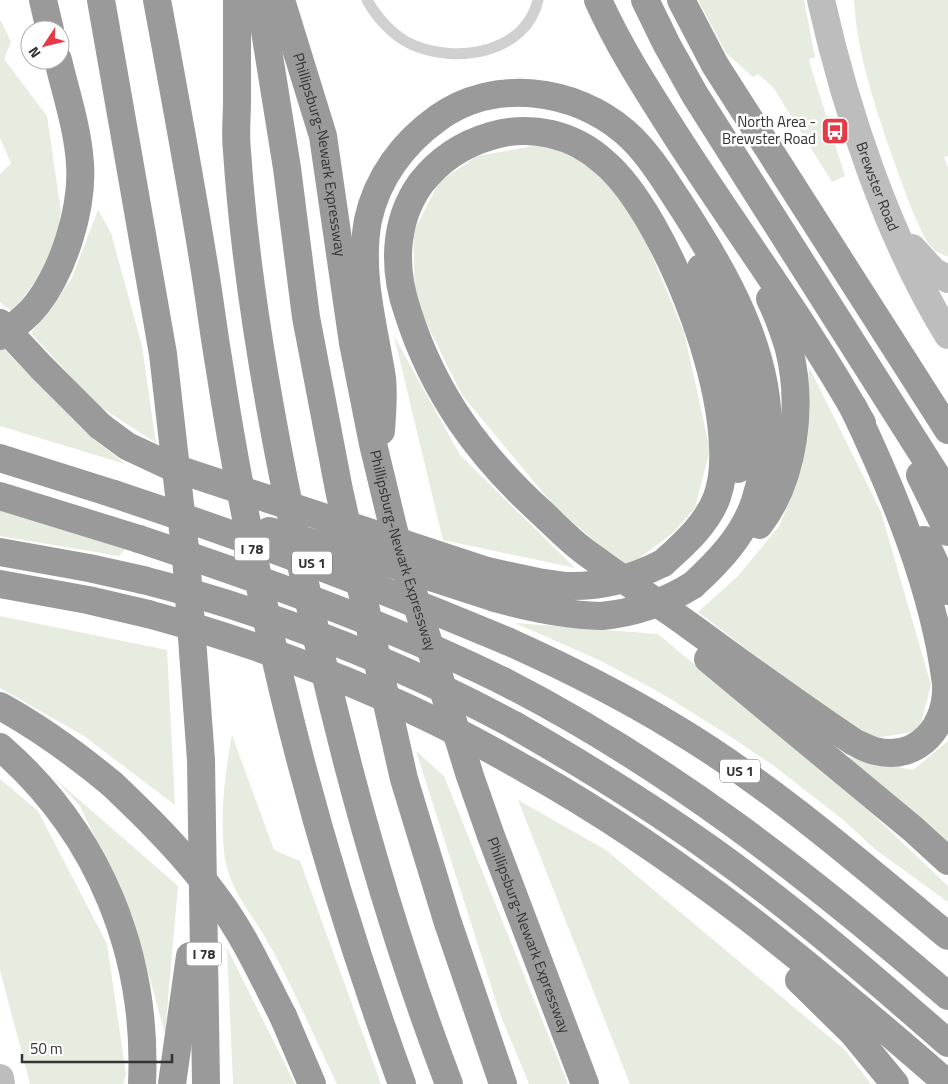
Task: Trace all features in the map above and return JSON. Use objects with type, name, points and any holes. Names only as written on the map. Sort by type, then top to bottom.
[{"type":"highway","points":[[43,0],[48,20]]},
{"type":"highway","name":"I 78","points":[[102,0],[153,290],[171,419],[193,631],[203,825],[206,1084]]},
{"type":"highway","name":"I 78","points":[[157,0],[204,260],[219,366],[238,477],[272,643],[302,766],[340,899],[402,1084]]},
{"type":"highway","points":[[237,0],[236,149],[255,312],[283,477],[315,632],[352,779],[396,932],[449,1084]]},
{"type":"highway","points":[[260,0],[287,168],[306,317],[339,490],[404,780],[441,903],[503,1084]]},
{"type":"highway","name":"Phillipsburg-Newark Expressway","points":[[281,0],[323,136],[354,343],[380,476],[397,540],[470,776],[494,845],[585,1084]]},
{"type":"highway","points":[[598,0],[617,40],[635,71],[714,194],[815,344],[853,407],[906,504],[948,591]]},
{"type":"highway","points":[[645,0],[662,37],[695,95],[948,494]]},
{"type":"highway","points":[[681,0],[715,65],[948,430]]},
{"type":"highway","points":[[0,336],[28,315],[45,293],[65,251],[76,210],[80,186],[79,151],[60,70]]},
{"type":"highway","points":[[380,476],[383,381],[369,301],[366,239],[368,221],[382,178],[400,154],[431,123],[456,107],[485,97],[515,93],[546,94],[560,98],[599,114],[627,134],[648,157],[693,224],[737,305],[754,345],[764,383],[767,431],[764,465],[755,501],[749,518],[740,532],[719,558],[692,585]]},
{"type":"highway","points":[[663,563],[686,542],[703,522],[716,497],[723,470],[723,438],[719,401],[694,319],[672,264],[651,223],[626,184],[611,167],[581,145],[555,135],[527,131],[498,134],[470,143],[457,150],[433,170],[413,196],[406,210],[398,242],[397,258],[401,288],[410,321],[425,359],[463,427],[501,473],[582,549],[728,675],[913,829],[948,861]]},
{"type":"highway","points":[[0,323],[100,426],[128,446],[174,468],[487,571],[566,586],[597,586],[611,583],[638,575],[663,563],[698,537],[724,504],[740,461],[742,426],[735,370],[715,305],[682,221],[648,157]]},
{"type":"highway","points":[[114,494],[343,550],[418,572],[495,598],[564,614],[601,616],[626,613],[665,601],[692,585],[728,557],[754,532],[766,516],[782,483],[792,443],[794,385],[784,333],[760,279],[714,194]]},
{"type":"highway","points":[[804,205],[948,404]]},
{"type":"highway","points":[[827,302],[902,440],[948,532]]},
{"type":"highway","points":[[582,549],[854,742],[875,751],[886,752],[896,752],[918,745],[935,730],[945,709],[947,697],[944,669],[930,608],[908,539],[883,473],[853,407]]},
{"type":"highway","name":"US 1","points":[[0,458],[222,530],[365,583],[507,641],[610,690],[676,729],[738,770],[801,816],[948,936]]},
{"type":"highway","points":[[0,496],[242,573],[336,608],[411,638],[501,680],[547,704],[630,753],[734,822],[824,892],[948,996]]},
{"type":"highway","points":[[0,552],[143,580],[245,609],[330,640],[421,678],[514,726],[620,788],[719,855],[799,917],[948,1043]]},
{"type":"highway","points":[[0,584],[88,600],[148,614],[252,645],[354,683],[452,729],[527,770],[631,832],[728,900],[948,1084]]},
{"type":"highway","points":[[0,706],[42,731],[112,784],[168,839],[218,900],[238,932],[284,1016],[312,1084]]},
{"type":"highway","points":[[0,748],[62,812],[85,847],[109,895],[127,944],[137,989],[142,1030],[142,1084]]},
{"type":"highway","points":[[527,770],[649,857],[770,954],[836,1016],[895,1084]]},
{"type":"highway","points":[[738,770],[948,957]]},
{"type":"highway","points":[[172,1084],[193,938],[203,825]]},
{"type":"highway","points":[[472,991],[509,1084]]},
{"type":"street","name":"Brewster Road","points":[[825,8],[862,143],[893,225],[911,265],[948,335]]},
{"type":"street","points":[[893,225],[934,272],[948,279]]},
{"type":"street","points":[[0,1078],[1,1084]]},
{"type":"lane","points":[[367,0],[384,23],[413,45],[431,50],[470,53],[491,49],[506,42],[521,31],[536,9],[538,0]]},
{"type":"shaded area","points":[[698,0],[804,0],[815,57],[809,59],[810,64],[845,176],[832,182],[773,87],[758,74],[753,77],[726,53]]},
{"type":"shaded area","points":[[854,0],[948,0],[948,156],[944,157],[948,167],[948,257],[935,251],[927,242],[903,187],[867,78]]},
{"type":"shaded area","points":[[0,19],[11,42],[4,59],[47,116],[61,212],[53,258],[12,312],[0,302],[0,174],[11,163],[0,138]]},
{"type":"shaded area","points":[[545,144],[598,170],[640,227],[684,332],[710,450],[695,508],[673,533],[626,568],[553,505],[462,395],[415,300],[413,233],[439,182],[477,156]]},
{"type":"shaded area","points":[[98,210],[111,233],[142,346],[156,443],[96,404],[31,333],[71,280]]},
{"type":"shaded area","points":[[394,336],[460,455],[575,568],[443,540]]},
{"type":"shaded area","points":[[3,348],[88,434],[125,464],[0,426],[0,350]]},
{"type":"shaded area","points":[[809,367],[881,512],[931,685],[919,731],[875,738],[802,691],[698,612],[738,576],[780,525],[803,464]]},
{"type":"shaded area","points":[[0,508],[126,548],[119,556],[0,536]]},
{"type":"shaded area","points":[[0,616],[167,650],[175,805],[84,736],[0,688]]},
{"type":"shaded area","points":[[515,623],[658,634],[868,810],[948,886],[948,902],[876,850],[842,819],[774,766],[728,735],[659,692],[601,661]]},
{"type":"shaded area","points":[[232,735],[274,850],[300,861],[381,1084],[337,1084],[278,961],[230,878],[224,852],[223,808],[225,778]]},
{"type":"shaded area","points":[[948,741],[948,851],[839,755],[913,770]]},
{"type":"shaded area","points":[[416,751],[444,776],[568,1084],[529,1084],[500,1014]]},
{"type":"shaded area","points":[[53,777],[178,886],[165,1034],[134,920],[80,806]]},
{"type":"shaded area","points":[[0,779],[38,811],[107,944],[126,1074],[123,1084],[30,1084],[0,970]]},
{"type":"shaded area","points":[[518,800],[606,850],[845,1050],[871,1084],[630,1084]]},
{"type":"shaded area","points":[[227,948],[295,1084],[233,1084]]},
{"type":"place","name":"North Area - Brewster Road","points":[[835,131]]}]
